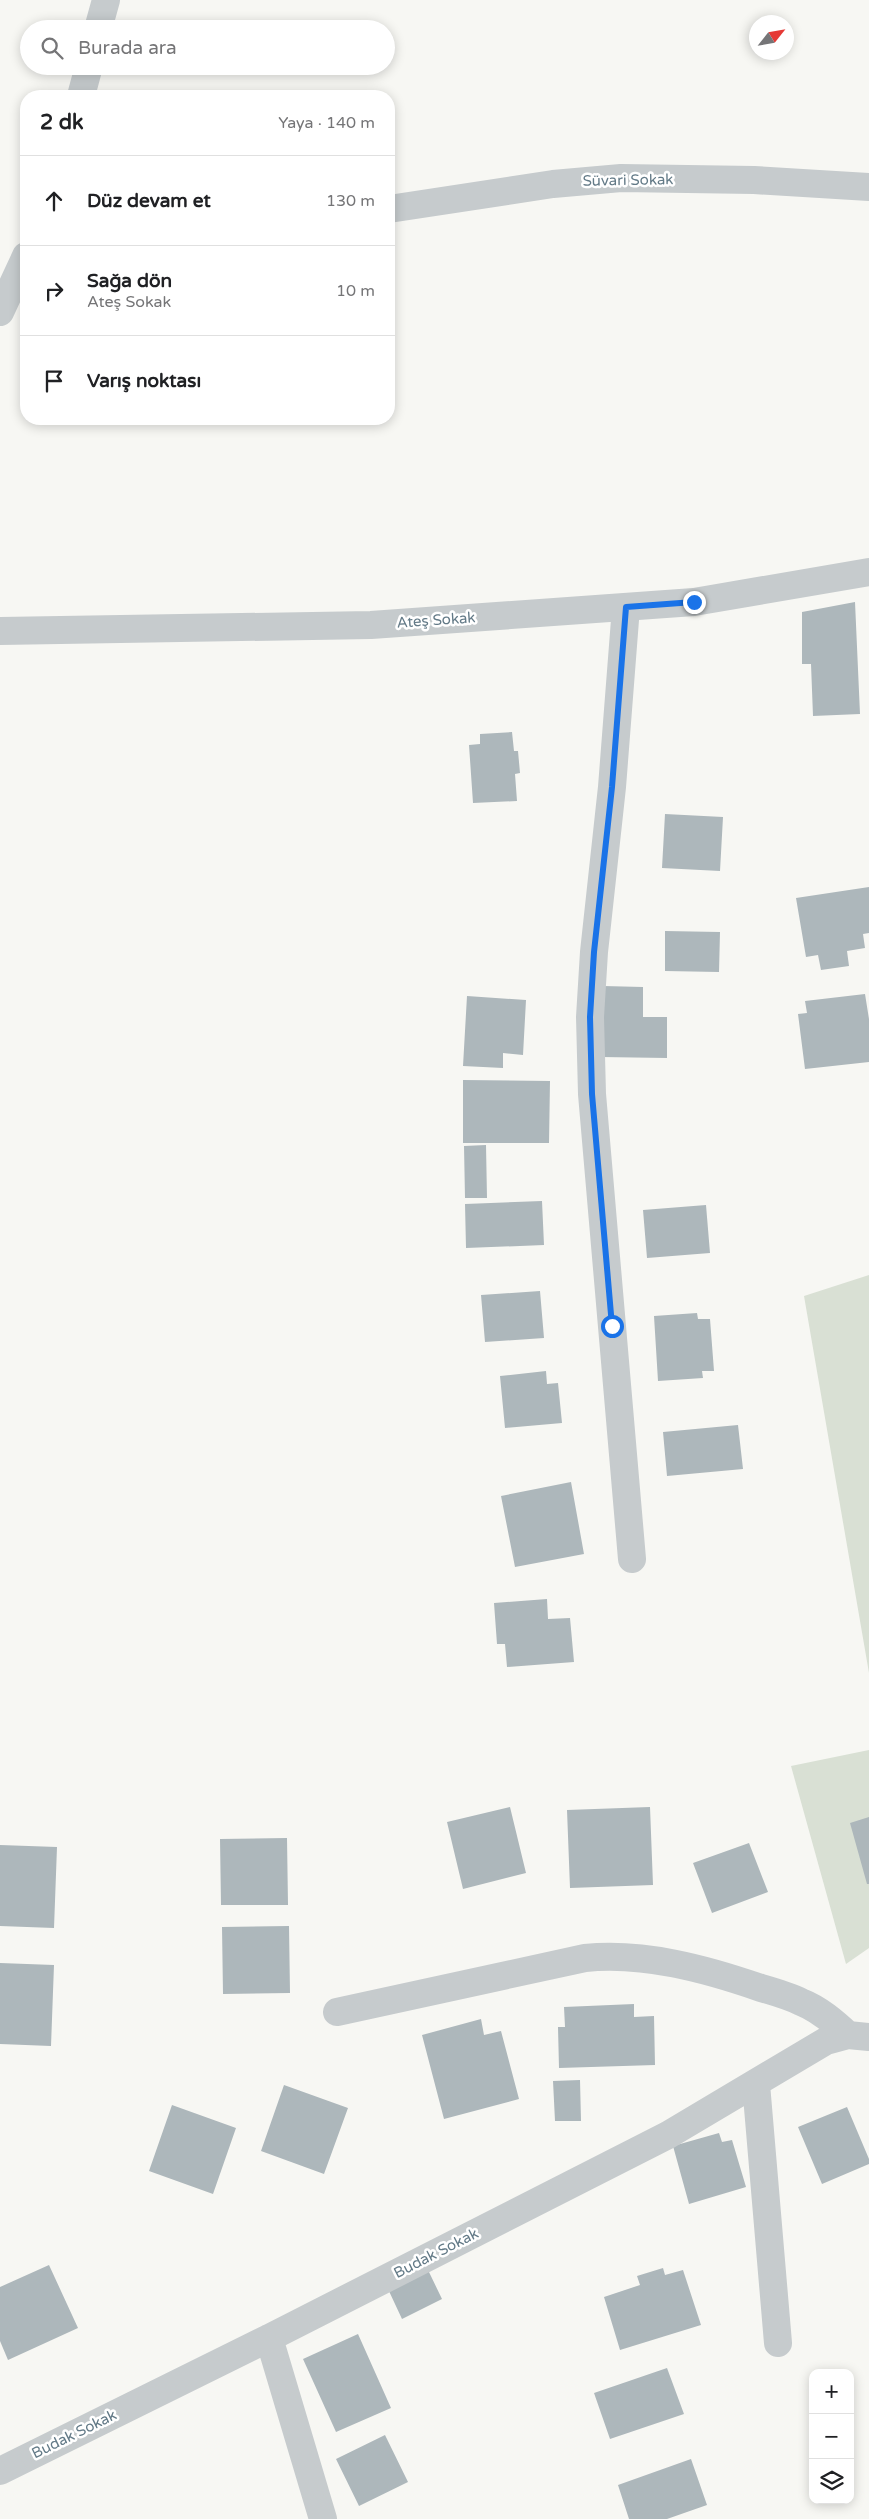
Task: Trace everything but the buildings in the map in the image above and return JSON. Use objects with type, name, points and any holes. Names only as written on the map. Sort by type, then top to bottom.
[{"type":"street","points":[[100,20],[106,0]]},
{"type":"street","points":[[83,90],[87,75]]},
{"type":"street","name":"Süvari Sokak","points":[[395,208],[553,184],[620,178],[754,180],[869,187]]},
{"type":"street","points":[[0,312],[20,273]]},
{"type":"street","name":"Ateş Sokak","points":[[0,631],[371,625],[694,602],[869,572]]},
{"type":"street","points":[[626,607],[612,787],[594,952],[590,1017],[592,1094],[632,1559]]},
{"type":"street","points":[[337,2012],[585,1958],[611,1956],[646,1960],[727,1976],[802,2002],[858,2036]]},
{"type":"street","name":"Budak Sokak","points":[[0,2471],[269,2338],[668,2135],[826,2041],[858,2036]]},
{"type":"street","points":[[756,2084],[778,2343]]},
{"type":"street","points":[[269,2338],[323,2519]]},
{"type":"shaded area","points":[[869,1275],[869,1673],[804,1296]]},
{"type":"shaded area","points":[[869,1750],[869,1948],[846,1964],[791,1766]]},
{"type":"route","points":[[612,1326],[592,1094],[590,1017],[594,952],[612,787],[626,607],[694,602]]}]
